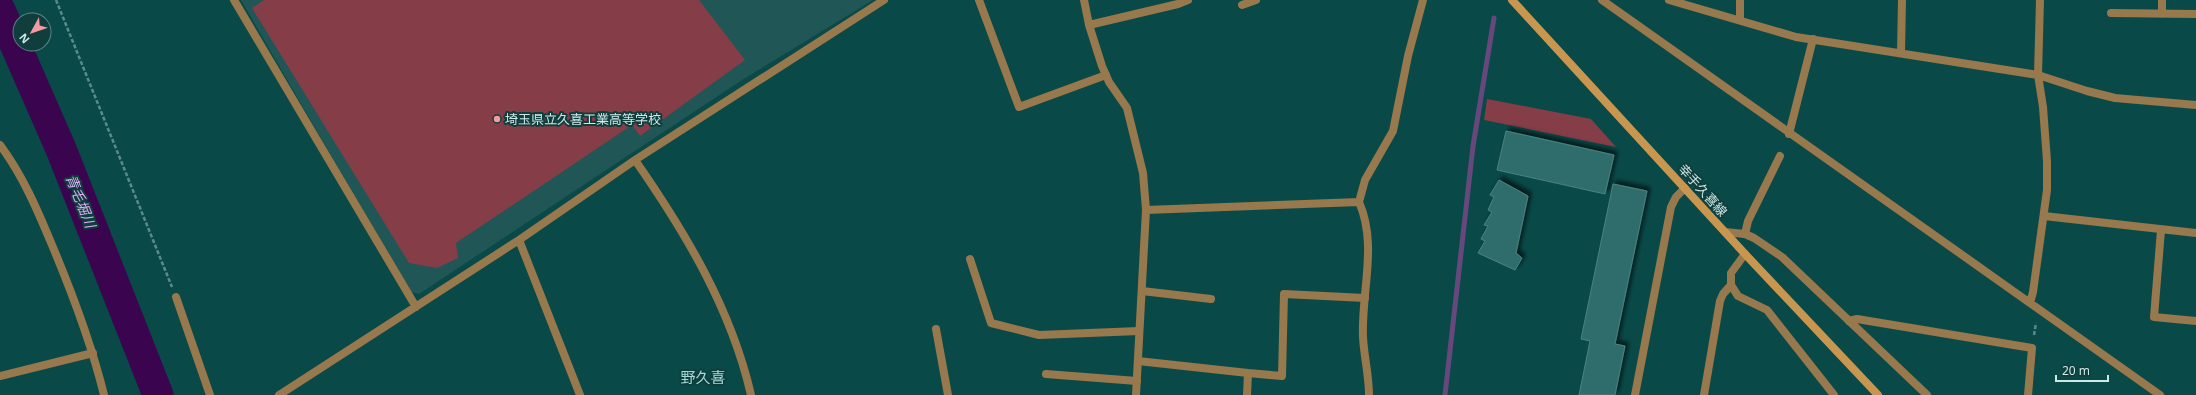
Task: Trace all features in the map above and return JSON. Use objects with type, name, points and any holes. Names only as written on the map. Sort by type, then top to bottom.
[{"type":"main road","name":"幸手久喜線","points":[[1512,0],[1745,254],[1878,395]]},
{"type":"street","points":[[234,0],[416,307]]},
{"type":"street","points":[[278,395],[519,240],[635,160],[884,0]]},
{"type":"street","points":[[980,0],[1018,107],[1106,75]]},
{"type":"street","points":[[1084,0],[1089,25],[1106,75],[1126,108],[1134,131],[1143,173],[1146,210],[1136,395]]},
{"type":"street","points":[[1089,25],[1187,2],[1188,0]]},
{"type":"street","points":[[1242,5],[1256,0]]},
{"type":"street","points":[[1369,395],[1363,337],[1369,244],[1366,217],[1359,202],[1365,180],[1393,131],[1408,56],[1423,0]]},
{"type":"street","points":[[1602,0],[1789,134],[2040,309],[2160,395]]},
{"type":"street","points":[[1669,0],[1796,37],[2038,75],[2086,91],[2114,98],[2196,105]]},
{"type":"street","points":[[1740,0],[1740,20]]},
{"type":"street","points":[[1901,53],[1902,0]]},
{"type":"street","points":[[2030,302],[2044,216],[2047,161],[2043,106],[2038,75],[2040,0]]},
{"type":"street","points":[[2162,0],[2162,14]]},
{"type":"street","points":[[2112,13],[2196,14]]},
{"type":"street","points":[[1789,134],[1814,39]]},
{"type":"street","points":[[0,145],[16,167],[29,190],[74,296],[93,353],[104,395]]},
{"type":"street","points":[[1744,234],[1748,221],[1780,156]]},
{"type":"street","points":[[635,160],[669,209],[700,261],[736,347],[751,395]]},
{"type":"street","points":[[1635,395],[1670,207],[1676,197],[1685,188]]},
{"type":"street","points":[[1146,210],[1359,202]]},
{"type":"street","points":[[2044,216],[2196,233]]},
{"type":"street","points":[[2161,230],[2154,317],[2196,321]]},
{"type":"street","points":[[1725,232],[1744,234],[1754,238],[1782,257],[1927,395]]},
{"type":"street","points":[[519,240],[580,395]]},
{"type":"street","points":[[1745,254],[1731,273],[1731,285],[1738,296],[1767,310],[1834,395]]},
{"type":"street","points":[[970,259],[991,323],[1039,335],[1139,332]]},
{"type":"street","points":[[1704,395],[1720,301],[1731,285]]},
{"type":"street","points":[[1142,291],[1211,299]]},
{"type":"street","points":[[1138,361],[1282,376],[1284,294],[1365,298]]},
{"type":"street","points":[[176,297],[210,395]]},
{"type":"street","points":[[1849,321],[1857,319],[2032,348],[2028,395]]},
{"type":"street","points":[[936,329],[948,395]]},
{"type":"street","points":[[0,376],[93,353]]},
{"type":"street","points":[[1246,395],[1248,373]]},
{"type":"street","points":[[1046,374],[1137,381]]},
{"type":"path","points":[[56,0],[176,297]]},
{"type":"path","points":[[2032,348],[2036,318],[2040,309]]},
{"type":"shaded area","name":"埼玉県立久喜工業高等学校","points":[[241,0],[873,0],[742,80],[419,294],[410,292]]},
{"type":"shaded area","name":"埼玉県立久喜工業高等学校","points":[[264,0],[699,0],[745,60],[640,136],[632,125],[456,243],[458,258],[437,268],[409,263],[252,8]]},
{"type":"shaded area","points":[[1487,99],[1591,119],[1616,147],[1484,120]]},
{"type":"building","points":[[1506,131],[1614,155],[1605,194],[1497,170]]},
{"type":"building","points":[[1499,180],[1528,196],[1516,253],[1522,258],[1515,270],[1478,253],[1485,241],[1481,239],[1488,226],[1484,225],[1492,212],[1488,210],[1494,197],[1490,195]]},
{"type":"building","points":[[1613,184],[1647,191],[1615,344],[1625,346],[1615,395],[1579,395],[1590,341],[1581,339]]},
{"type":"waterway","name":"青毛堀川","points":[[0,10],[61,149],[158,395]]},
{"type":"waterway","points":[[1445,395],[1473,146],[1494,18]]},
{"type":"place","name":"埼玉県立久喜工業高等学校","points":[[497,119]]},
{"type":"district","name":"野久喜","points":[[703,377]]}]
